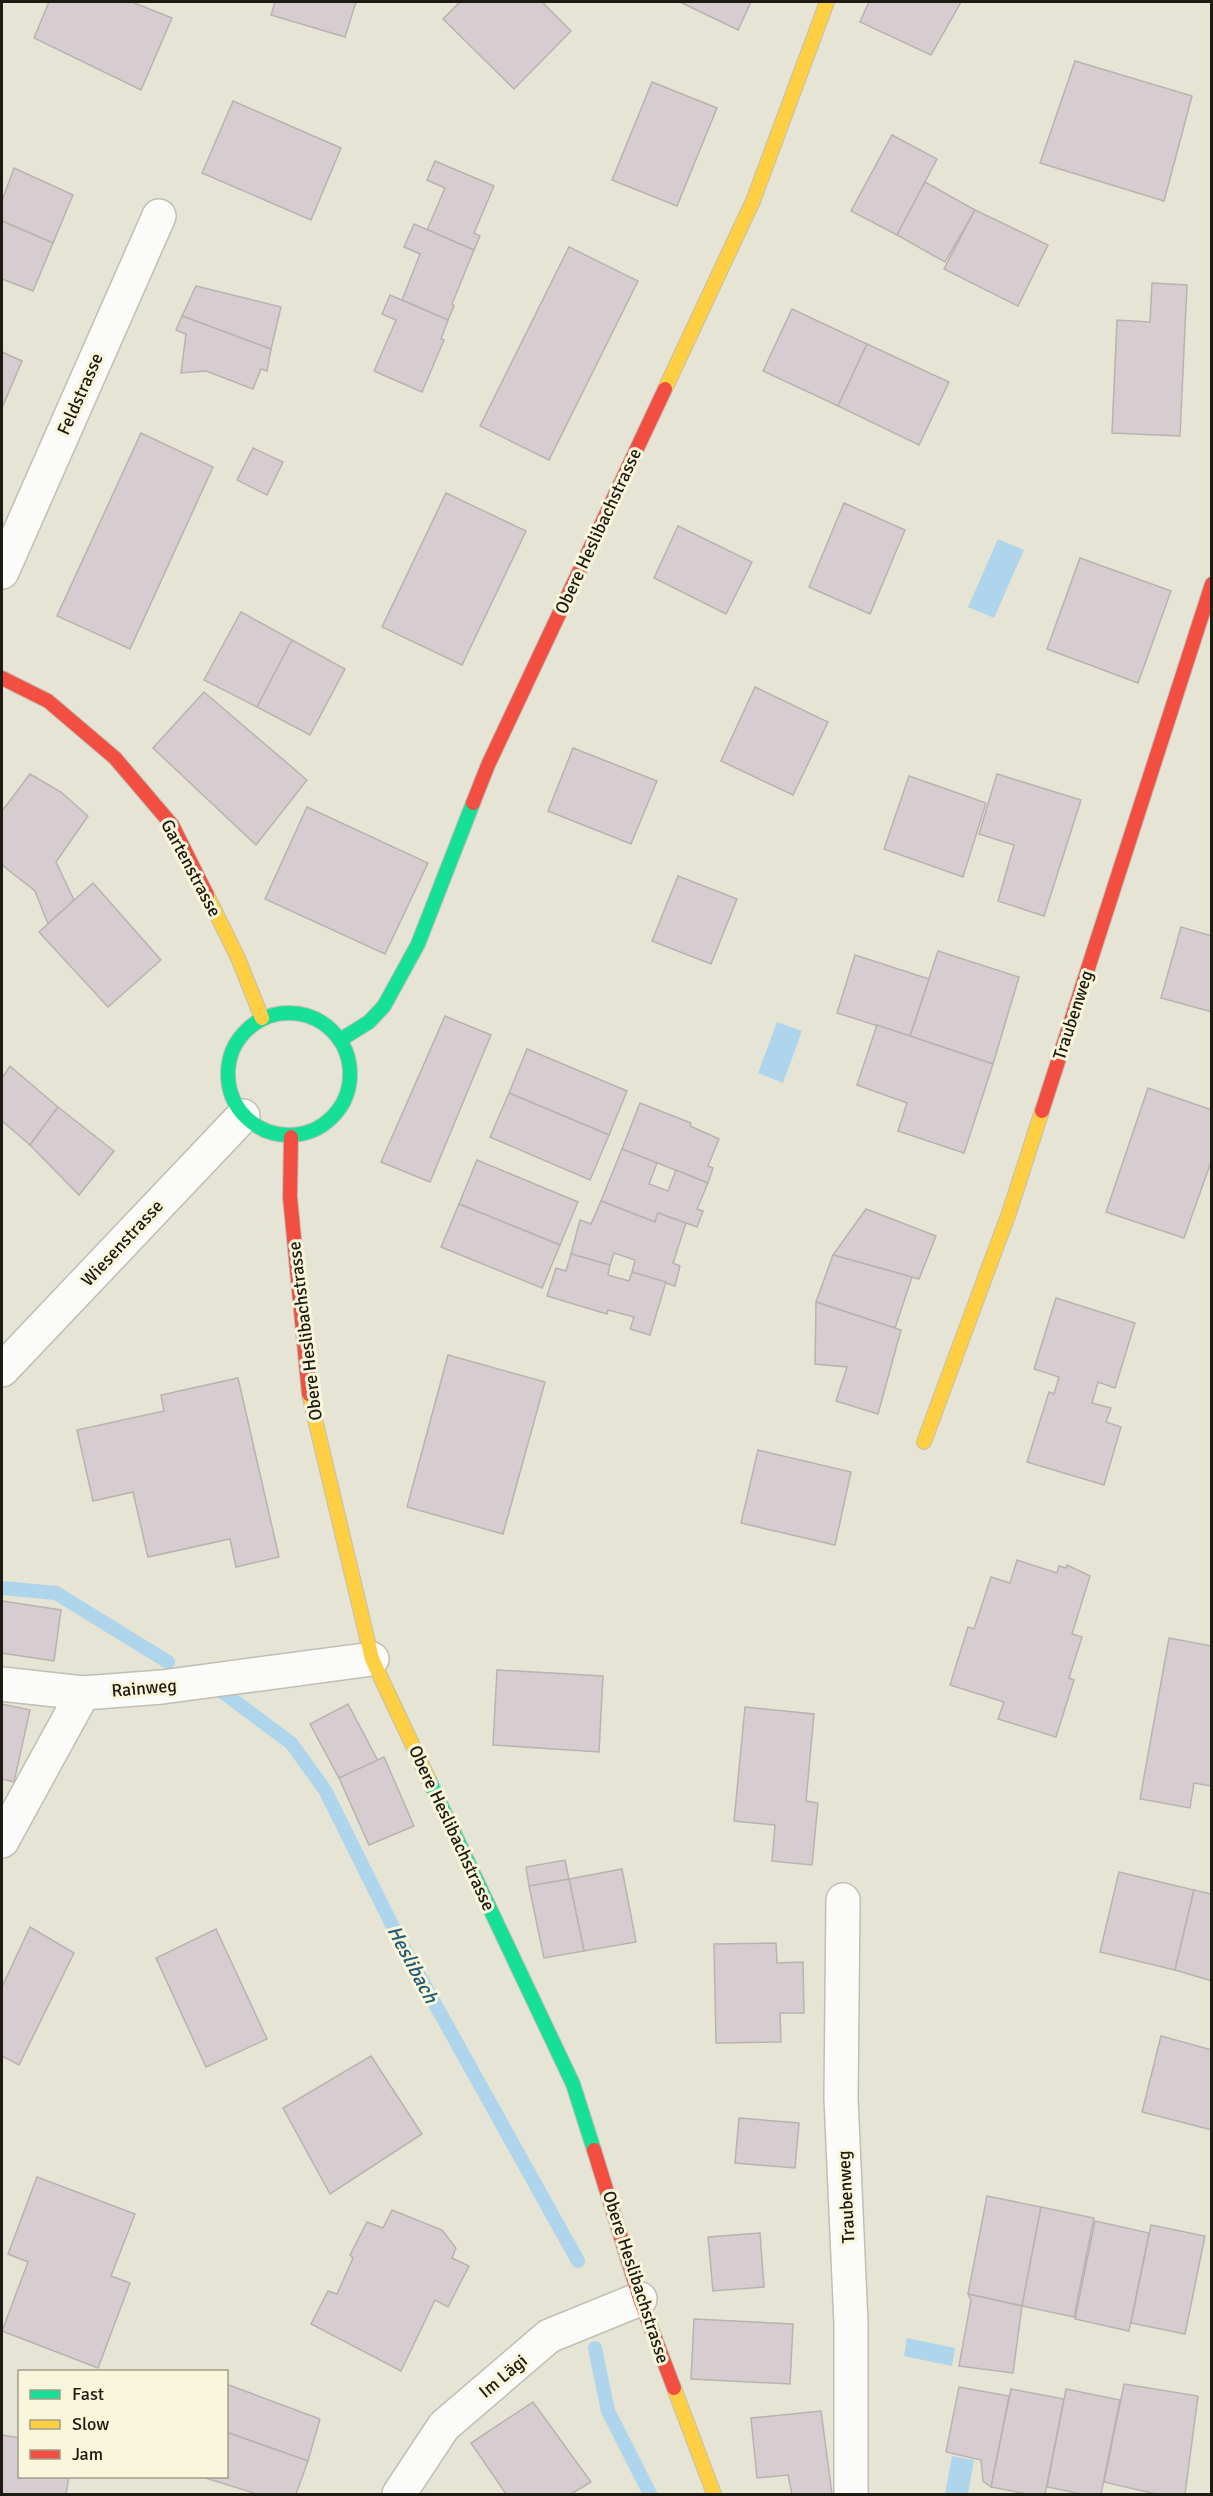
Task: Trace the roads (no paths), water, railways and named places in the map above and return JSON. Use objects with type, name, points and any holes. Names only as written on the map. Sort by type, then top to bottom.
[{"type":"street","name":"Obere Heslibachstrasse","points":[[340,1040],[369,1022],[384,1006],[418,944],[488,765],[753,201],[827,2]]},
{"type":"street","name":"Feldstrasse","points":[[2,572],[159,216]]},
{"type":"street","name":"Traubenweg","points":[[924,1442],[1010,1214],[1212,584]]},
{"type":"street","name":"Gartenstrasse","points":[[2,678],[48,701],[115,758],[172,825],[238,958],[262,1018]]},
{"type":"street","points":[[283,1012],[305,1014],[324,1024],[340,1040],[349,1059],[351,1081],[344,1102],[331,1120],[313,1132],[291,1137],[257,1128],[243,1116],[230,1096],[227,1073],[231,1051],[243,1032],[262,1018],[283,1012]]},
{"type":"street","name":"Wiesenstrasse","points":[[2,1370],[243,1116]]},
{"type":"street","name":"Obere Heslibachstrasse","points":[[291,1137],[290,1197],[310,1406],[372,1659],[573,2084],[640,2299],[714,2494]]},
{"type":"street","name":"Rainweg","points":[[2,1684],[82,1693],[162,1687],[372,1659]]},
{"type":"street","points":[[2,1841],[82,1693]]},
{"type":"street","name":"Traubenweg","points":[[843,1900],[841,2098],[851,2324],[852,2494]]},
{"type":"street","name":"Im Lägi","points":[[399,2494],[444,2426],[549,2336],[640,2299]]},
{"type":"water","points":[[998,539],[1024,550],[994,618],[968,607]]},
{"type":"water","points":[[777,1022],[802,1031],[783,1083],[758,1073]]},
{"type":"water","points":[[907,2338],[955,2348],[952,2366],[904,2356]]},
{"type":"water","points":[[952,2456],[974,2460],[968,2494],[945,2494]]},
{"type":"waterway","name":"Heslibach","points":[[2,1588],[56,1593],[168,1662]]},
{"type":"waterway","name":"Heslibach","points":[[221,1691],[291,1743],[325,1790],[400,1941],[578,2261]]},
{"type":"waterway","name":"Heslibach","points":[[595,2348],[608,2411],[650,2494]]}]
